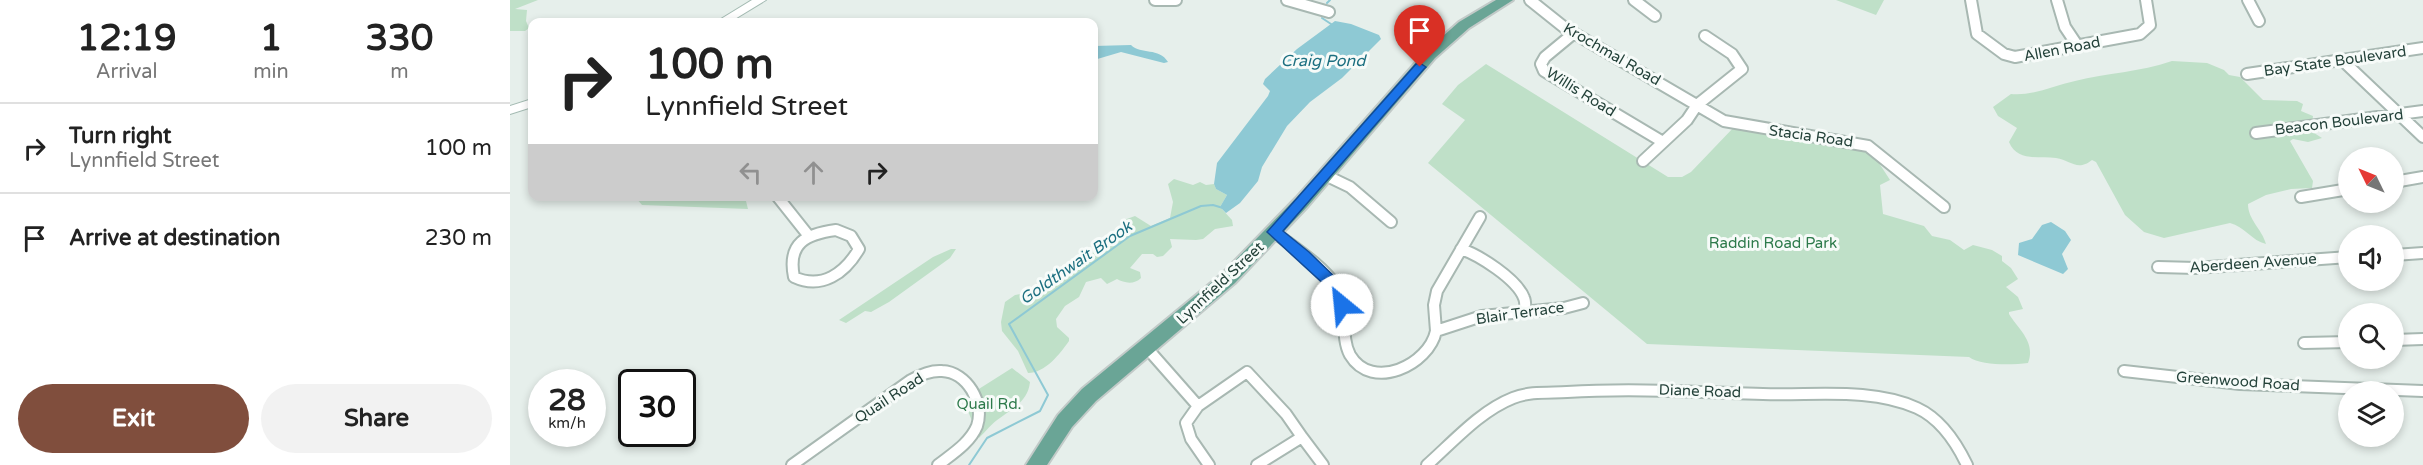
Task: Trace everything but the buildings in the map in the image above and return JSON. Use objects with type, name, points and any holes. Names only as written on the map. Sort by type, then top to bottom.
[{"type":"main road","name":"Lynnfield Street","points":[[1036,465],[1077,407],[1104,380],[1203,301],[1274,232],[1430,55],[1464,24],[1506,0]]},
{"type":"street","points":[[729,18],[760,0]]},
{"type":"street","points":[[1155,0],[1176,0]]},
{"type":"street","points":[[1287,0],[1329,12]]},
{"type":"street","name":"Krochmal Road","points":[[1530,0],[1574,33],[1696,105]]},
{"type":"street","points":[[1634,0],[1655,16]]},
{"type":"street","name":"Allen Road","points":[[1971,0],[1977,34],[2010,57],[2022,57],[2140,34],[2148,29],[2151,20],[2146,0]]},
{"type":"street","points":[[2056,0],[2065,27],[2077,45]]},
{"type":"street","points":[[2248,0],[2259,21]]},
{"type":"street","name":"Willis Road","points":[[1574,33],[1545,57],[1541,64],[1544,71],[1663,142]]},
{"type":"street","points":[[1643,161],[1687,120],[1696,105],[1742,69],[1740,61],[1705,36]]},
{"type":"street","name":"Bay State Boulevard","points":[[2247,74],[2423,48]]},
{"type":"street","points":[[2342,60],[2423,137]]},
{"type":"street","points":[[510,110],[528,104]]},
{"type":"street","name":"Stacia Road","points":[[1696,105],[1709,114],[1736,124],[1858,142],[1868,146],[1944,207]]},
{"type":"street","name":"Beacon Boulevard","points":[[2256,132],[2423,111]]},
{"type":"street","points":[[1325,175],[1350,187],[1391,222]]},
{"type":"street","points":[[2404,180],[2423,177]]},
{"type":"street","points":[[2301,197],[2338,191]]},
{"type":"street","points":[[781,201],[808,235]]},
{"type":"street","points":[[1274,232],[1305,256],[1335,286],[1341,298],[1348,350],[1363,367],[1378,374],[1394,372],[1426,350],[1432,343],[1436,331],[1434,297],[1480,217]]},
{"type":"street","points":[[830,230],[849,233],[858,249],[852,263],[835,275],[815,282],[794,277],[790,259],[795,249],[808,235],[830,230]]},
{"type":"street","points":[[1461,249],[1479,256],[1518,291],[1525,301],[1525,312]]},
{"type":"street","points":[[2404,254],[2423,253]]},
{"type":"street","name":"Aberdeen Avenue","points":[[2158,267],[2196,268],[2338,258]]},
{"type":"street","name":"Blair Terrace","points":[[1436,331],[1482,316],[1564,308],[1583,303]]},
{"type":"street","points":[[2404,340],[2423,339]]},
{"type":"street","points":[[2304,343],[2338,342]]},
{"type":"street","points":[[1146,347],[1198,406]]},
{"type":"street","name":"Quail Road","points":[[792,465],[911,380],[923,373],[945,371],[964,380],[970,387],[979,405],[980,415],[973,433],[938,465]]},
{"type":"street","name":"Greenwood Road","points":[[2124,371],[2240,384],[2423,391]]},
{"type":"street","points":[[1209,465],[1186,429],[1188,418],[1198,406],[1247,372],[1286,414],[1323,465]]},
{"type":"street","name":"Diane Road","points":[[1427,465],[1490,413],[1513,399],[1534,394],[1595,389],[1635,389],[1863,397],[1905,403],[1938,422],[1954,441],[1967,465]]},
{"type":"street","points":[[1257,465],[1302,437]]},
{"type":"green space","points":[[510,0],[538,0],[515,9],[527,10],[528,29],[525,31],[510,31]]},
{"type":"green space","points":[[1836,0],[1884,0],[1876,15]]},
{"type":"green space","points":[[2172,61],[2207,63],[2224,70],[2229,75],[2240,77],[2263,100],[2297,101],[2303,104],[2301,111],[2313,116],[2311,131],[2322,138],[2308,142],[2293,139],[2290,141],[2313,181],[2312,188],[2291,189],[2266,195],[2248,204],[2250,215],[2266,244],[2230,223],[2164,238],[2144,232],[2125,215],[2096,162],[2092,160],[2078,165],[2056,158],[2030,157],[2017,153],[2009,142],[2017,128],[1998,116],[1993,107],[2011,94],[2035,92],[2075,81],[2148,68]]},
{"type":"green space","name":"Raddin Road Park","points":[[1486,64],[1668,177],[1682,177],[1691,172],[1735,126],[1864,149],[1878,157],[1879,163],[1890,180],[1880,185],[1883,214],[1924,226],[1932,236],[1950,240],[1964,250],[1973,245],[1992,250],[2002,256],[2002,261],[2011,268],[2018,279],[2006,287],[2018,297],[2023,309],[2009,312],[2009,314],[2028,342],[2030,356],[2028,363],[1989,363],[1969,357],[1647,344],[1428,163],[1465,120],[1442,104],[1458,85]]},
{"type":"green space","points":[[1174,179],[1193,185],[1200,182],[1206,185],[1214,184],[1216,189],[1227,195],[1220,207],[1232,220],[1233,226],[1215,229],[1203,239],[1170,239],[1172,247],[1163,256],[1142,254],[1130,268],[1140,272],[1141,278],[1135,282],[1117,279],[1107,284],[1101,278],[1086,282],[1079,297],[1065,306],[1056,319],[1057,327],[1069,338],[1069,341],[1057,357],[1046,366],[1028,373],[1018,351],[1002,331],[1001,322],[1005,302],[1015,295],[1040,291],[1066,270],[1090,257],[1097,249],[1124,236],[1129,230],[1121,225],[1124,220],[1135,216],[1151,226],[1170,218],[1173,202],[1168,184]]},
{"type":"green space","points":[[639,201],[746,201],[748,209],[642,205]]},
{"type":"green space","points":[[956,249],[950,258],[889,302],[871,312],[865,311],[846,323],[839,320],[933,257]]},
{"type":"green space","name":"Quail Rd.","points":[[1012,368],[1030,382],[1029,389],[1020,403],[994,422],[979,438],[963,399]]},
{"type":"water","name":"Craig Pond","points":[[1335,21],[1351,24],[1379,35],[1381,39],[1342,78],[1310,102],[1287,126],[1262,167],[1258,181],[1240,203],[1226,213],[1220,207],[1227,195],[1216,189],[1214,184],[1217,163],[1268,96],[1270,91],[1263,84],[1265,79],[1297,49]]},
{"type":"water","points":[[1131,45],[1140,50],[1160,54],[1168,62],[1164,63],[1121,52],[1098,59],[1098,46]]},
{"type":"water","points":[[2051,222],[2065,231],[2071,240],[2062,254],[2068,269],[2063,274],[2018,255],[2019,243],[2032,239],[2042,225]]},
{"type":"waterway","name":"Goldthwait Brook","points":[[1327,3],[1330,0]]},
{"type":"waterway","name":"Goldthwait Brook","points":[[1322,18],[1331,24]]},
{"type":"waterway","name":"Goldthwait Brook","points":[[969,465],[987,438],[1040,411],[1048,395],[1009,324],[1130,236],[1201,206],[1213,205],[1223,208]]},
{"type":"route","points":[[1342,305],[1339,291],[1335,286],[1305,256],[1274,232],[1420,67]]}]
